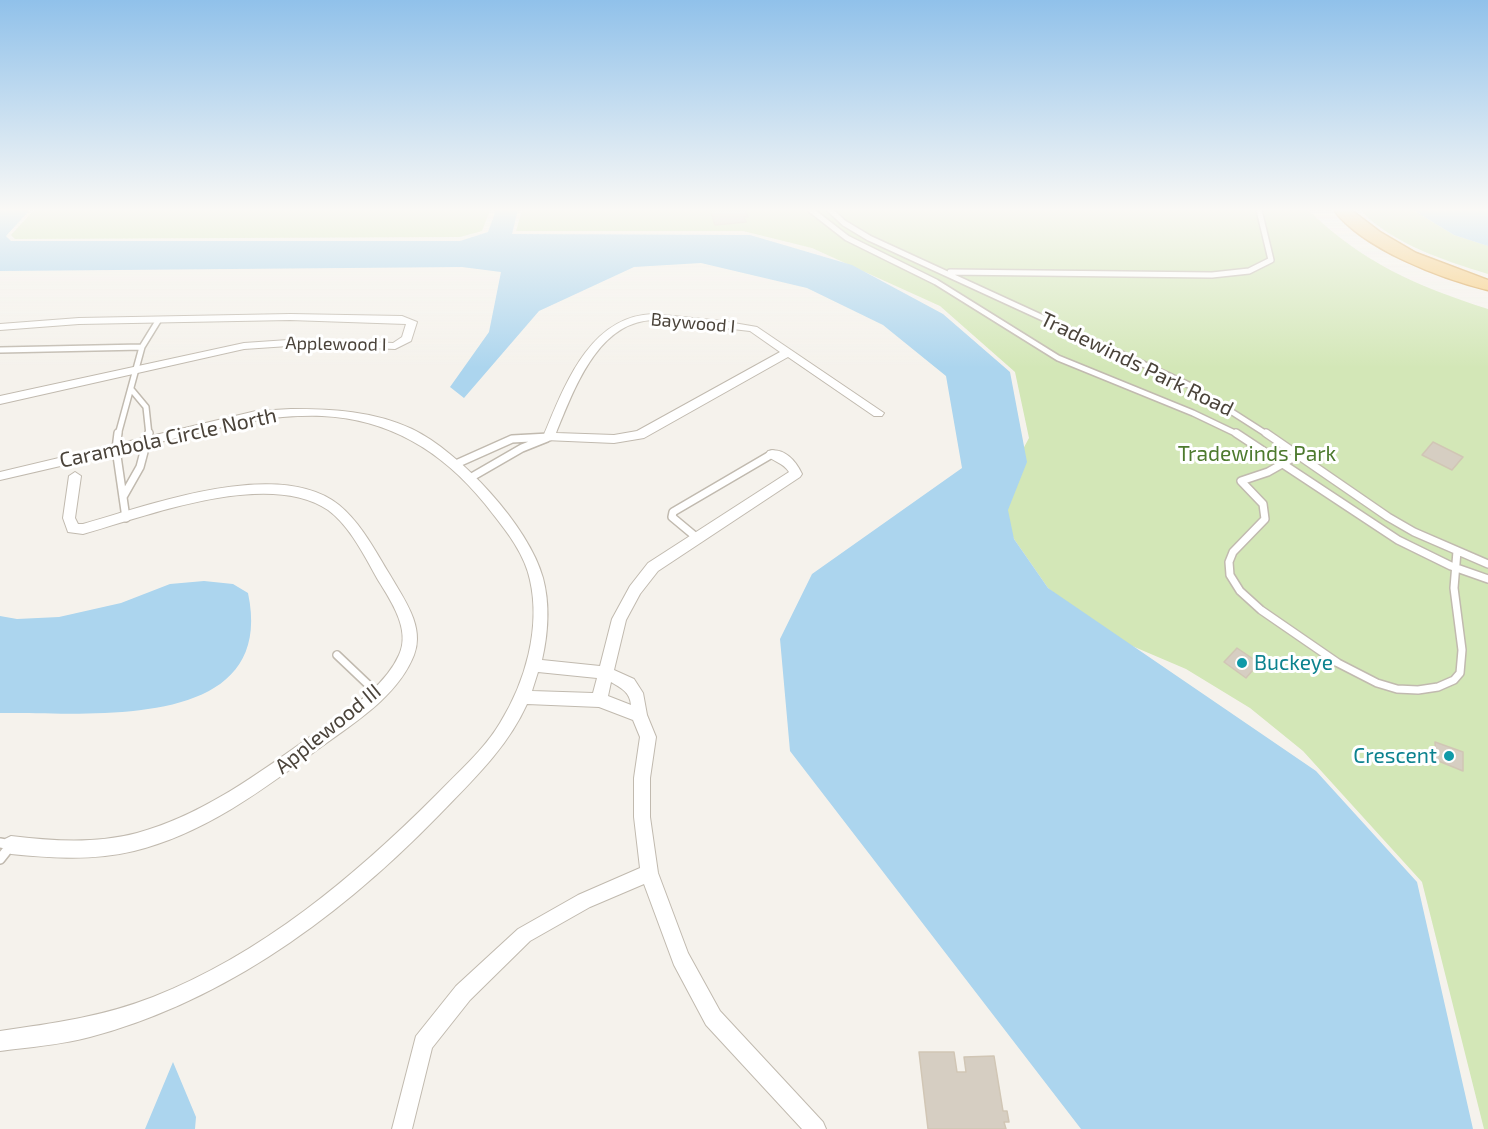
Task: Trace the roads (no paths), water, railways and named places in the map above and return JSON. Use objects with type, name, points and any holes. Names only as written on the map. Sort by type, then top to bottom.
[{"type":"highway","points":[[1426,263],[1488,285]]},
{"type":"highway","points":[[1449,263],[1488,276]]},
{"type":"street","name":"Applewood I","points":[[0,327],[79,321],[290,317],[412,322],[407,339],[394,346],[303,342],[244,346],[0,400]]},
{"type":"street","name":"Baywood I","points":[[549,437],[563,401],[596,346],[612,330],[630,321],[648,317],[735,325],[753,330],[878,413]]},
{"type":"street","points":[[549,437],[615,439],[640,435],[787,353]]},
{"type":"street","name":"Carambola Circle North","points":[[0,476],[256,415],[295,411],[368,416],[432,443],[470,478],[520,542],[537,578],[539,647],[508,726],[437,805],[377,863],[301,922],[238,963],[160,1003],[78,1030],[0,1041]]},
{"type":"street","points":[[599,700],[619,619],[635,590],[653,567],[796,474],[794,467],[779,455],[772,454]]},
{"type":"street","name":"Applewood III","points":[[5,844],[55,849],[105,848],[164,833],[214,811],[256,785],[350,717],[396,673],[407,655],[411,638],[399,604],[369,553],[334,508],[310,494],[281,488],[213,495],[83,529],[73,528],[69,518],[75,476]]},
{"type":"street","points":[[532,665],[606,673],[629,684],[638,698],[639,715],[648,737],[642,778],[642,817],[650,873],[681,958],[713,1018],[816,1129]]},
{"type":"street","points":[[521,697],[599,700],[639,715]]},
{"type":"street","points":[[402,1129],[423,1043],[463,993],[524,935],[584,901],[650,873]]},
{"type":"lane","name":"Tradewinds Park Road","points":[[897,263],[916,272],[1035,345],[1079,368],[1231,430],[1284,463],[1349,509],[1453,569],[1488,579]]},
{"type":"lane","name":"Tradewinds Park Road","points":[[923,263],[1193,387],[1232,410],[1388,517],[1414,532],[1488,564]]},
{"type":"lane","name":"Tradewinds Park Road","points":[[925,263],[962,274],[1236,273],[1249,271],[1266,263]]},
{"type":"lane","points":[[916,272],[934,268]]},
{"type":"lane","points":[[126,518],[116,449],[120,423],[138,369],[141,347],[158,321]]},
{"type":"lane","points":[[0,350],[55,347],[141,347]]},
{"type":"lane","points":[[123,497],[136,479],[148,441],[146,407],[131,389]]},
{"type":"lane","points":[[456,464],[501,441],[536,435],[549,437]]},
{"type":"lane","points":[[470,478],[522,448],[549,437]]},
{"type":"lane","points":[[696,537],[672,517],[673,512],[772,454]]},
{"type":"lane","points":[[1298,455],[1241,481],[1261,501],[1265,514],[1262,524],[1237,545],[1229,557],[1228,567],[1232,580],[1250,602],[1335,661],[1373,681],[1416,691],[1449,684],[1459,676],[1463,663],[1455,610],[1453,569],[1457,551]]},
{"type":"lane","points":[[338,655],[376,692]]},
{"type":"lane","name":"Applewood III","points":[[0,859],[5,844]]},
{"type":"water","points":[[0,263],[844,263],[943,314],[1010,372],[1027,462],[1008,510],[1014,539],[1048,588],[1316,771],[1417,882],[1473,1129],[1081,1129],[790,751],[780,639],[812,574],[962,468],[946,376],[883,325],[807,288],[701,263],[634,267],[539,311],[464,398],[450,387],[489,332],[501,272],[462,267],[0,271]]},
{"type":"water","points":[[204,581],[233,584],[248,593],[250,639],[234,671],[206,693],[168,706],[125,712],[0,713],[0,616],[17,619],[59,617],[121,603],[170,584]]},
{"type":"water","points":[[173,1062],[196,1117],[195,1129],[145,1129]]},
{"type":"place","name":"Buckeye","points":[[1242,663]]},
{"type":"place","name":"Crescent","points":[[1449,756]]},
{"type":"park label","name":"Tradewinds Park","points":[[1257,454]]}]
